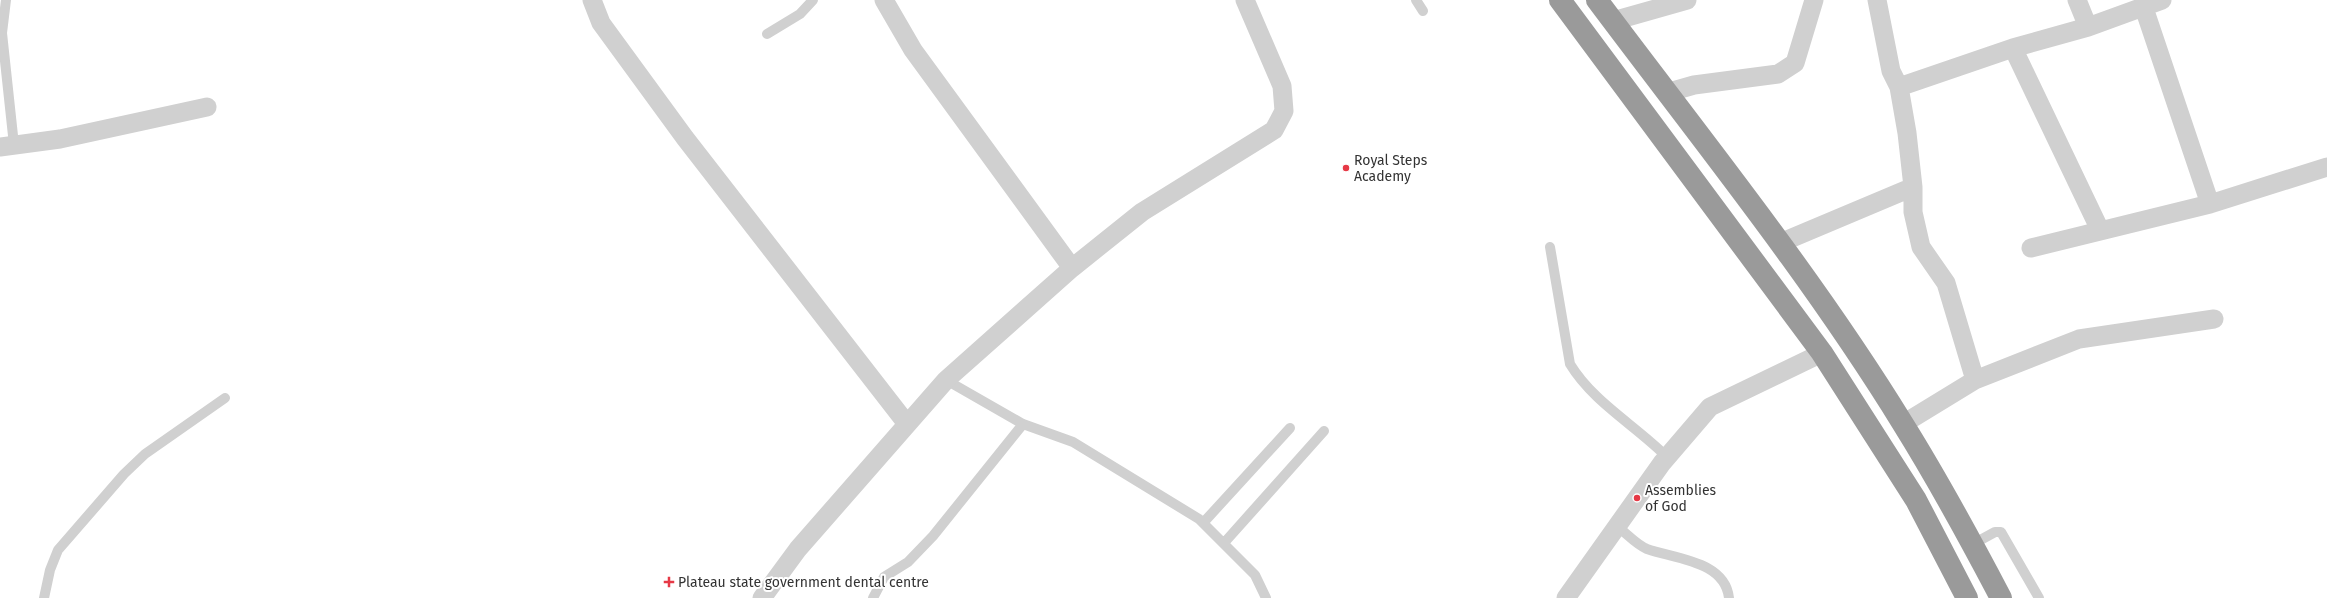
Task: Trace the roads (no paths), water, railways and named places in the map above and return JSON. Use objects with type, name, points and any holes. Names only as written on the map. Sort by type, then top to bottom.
[{"type":"highway","points":[[1560,0],[1822,353],[1916,500],[1967,598]]},
{"type":"highway","points":[[1597,0],[1780,243],[1903,424],[1972,544],[2001,598]]},
{"type":"street","points":[[592,0],[601,23],[685,138],[907,424]]},
{"type":"street","points":[[884,0],[913,50],[1072,268]]},
{"type":"street","points":[[762,598],[798,548],[946,380],[1072,268],[1142,212],[1274,130],[1284,111],[1282,86],[1245,0]]},
{"type":"street","points":[[1613,21],[1687,0]]},
{"type":"street","points":[[1666,93],[1694,85],[1778,74],[1795,63],[1814,0]]},
{"type":"street","points":[[1877,0],[1891,71],[1899,87],[1911,152],[1913,187],[1912,212],[1921,247],[1946,283],[1975,380]]},
{"type":"street","points":[[2077,0],[2088,28]]},
{"type":"street","points":[[1899,87],[2013,48],[2088,28],[2162,0]]},
{"type":"street","points":[[2144,8],[2210,204]]},
{"type":"street","points":[[2013,48],[2100,230]]},
{"type":"street","points":[[7,146],[60,139],[207,107]]},
{"type":"street","points":[[2031,248],[2210,204],[2327,167]]},
{"type":"street","points":[[1780,243],[1913,187]]},
{"type":"street","points":[[1903,424],[1975,380],[2079,338],[2214,319]]},
{"type":"street","points":[[1566,598],[1667,457],[1710,407],[1822,353]]},
{"type":"lane","points":[[6,0],[2,33],[7,146]]},
{"type":"lane","points":[[767,34],[800,14],[813,0]]},
{"type":"lane","points":[[1416,0],[1424,10]]},
{"type":"lane","points":[[1550,247],[1570,364],[1580,379],[1591,391],[1650,440],[1667,457]]},
{"type":"lane","points":[[946,380],[1023,424],[1073,442],[1203,523],[1255,575],[1266,598]]},
{"type":"lane","points":[[44,598],[50,570],[58,550],[124,474],[145,454],[225,398]]},
{"type":"lane","points":[[873,598],[884,576],[908,562],[933,536],[1023,424]]},
{"type":"lane","points":[[1203,523],[1290,428]]},
{"type":"lane","points":[[1224,543],[1324,431]]},
{"type":"lane","points":[[1618,527],[1646,549],[1708,568],[1721,577],[1728,589],[1729,598]]},
{"type":"lane","points":[[1972,544],[1995,532],[2001,532],[2039,598]]},
{"type":"place","name":"Royal Steps Academy","points":[[1346,168]]},
{"type":"place","name":"Assemblies of God","points":[[1637,498]]},
{"type":"place","name":"Plateau state government dental centre","points":[[669,582]]}]
